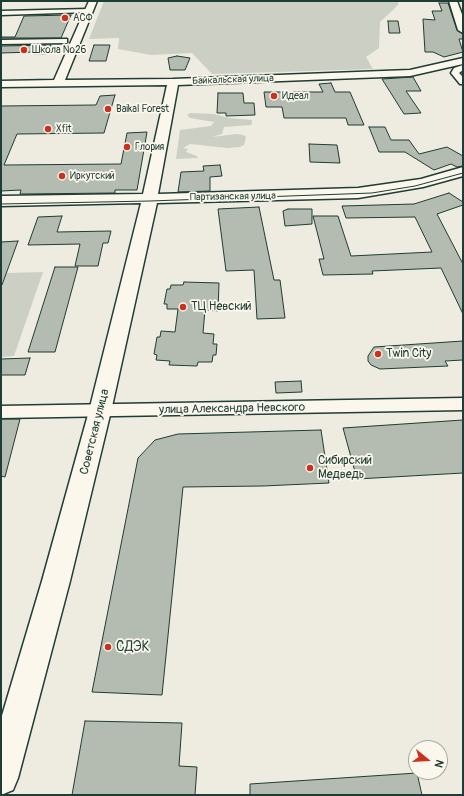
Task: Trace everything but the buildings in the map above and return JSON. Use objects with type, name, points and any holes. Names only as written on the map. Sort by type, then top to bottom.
[{"type":"street","points":[[58,83],[93,1]]},
{"type":"street","points":[[453,1],[463,30]]},
{"type":"street","points":[[1,12],[88,11]]},
{"type":"street","points":[[1,42],[64,41]]},
{"type":"street","name":"Байкальская улица","points":[[1,84],[173,82],[322,77],[410,72],[463,61]]},
{"type":"street","points":[[463,67],[455,73],[463,82]]},
{"type":"street","name":"Советская улица","points":[[1,778],[56,581],[100,412],[149,202],[173,82]]},
{"type":"street","name":"Партизанская улица","points":[[1,209],[358,193],[423,183],[463,171]]},
{"type":"street","name":"Партизанская улица","points":[[1,201],[149,202],[354,198],[399,193],[463,178]]},
{"type":"street","name":"улица Александра Невского","points":[[1,412],[100,412],[463,404]]},
{"type":"shaded area","points":[[104,1],[398,1],[398,5],[380,22],[379,48],[366,57],[373,69],[212,74],[192,53],[151,55],[118,49],[119,38],[89,39]]},
{"type":"shaded area","points":[[190,113],[214,114],[229,118],[252,120],[252,123],[251,125],[224,127],[222,134],[212,137],[237,134],[243,135],[246,137],[244,145],[228,148],[190,144],[183,148],[188,149],[186,152],[197,156],[198,158],[176,159],[180,130],[211,126],[214,122],[190,118],[187,115]]},
{"type":"shaded area","points":[[43,272],[14,356],[1,357],[1,289],[7,273]]},
{"type":"tram line","points":[[1,204],[150,201],[372,193],[415,186],[463,173]]},
{"type":"place","name":"АСФ","points":[[65,18]]},
{"type":"place","name":"Школа №26","points":[[24,50]]},
{"type":"place","name":"Идеал","points":[[274,96]]},
{"type":"place","name":"Baikal Forest","points":[[108,109]]},
{"type":"place","name":"Xfit","points":[[48,129]]},
{"type":"place","name":"Глория","points":[[127,147]]},
{"type":"place","name":"Иркутский","points":[[62,176]]},
{"type":"place","name":"ТЦ Невский","points":[[183,307]]},
{"type":"place","name":"Twin Сity","points":[[378,354]]},
{"type":"place","name":"Сибирский Медведь","points":[[310,468]]},
{"type":"place","name":"СДЭК","points":[[108,647]]}]
